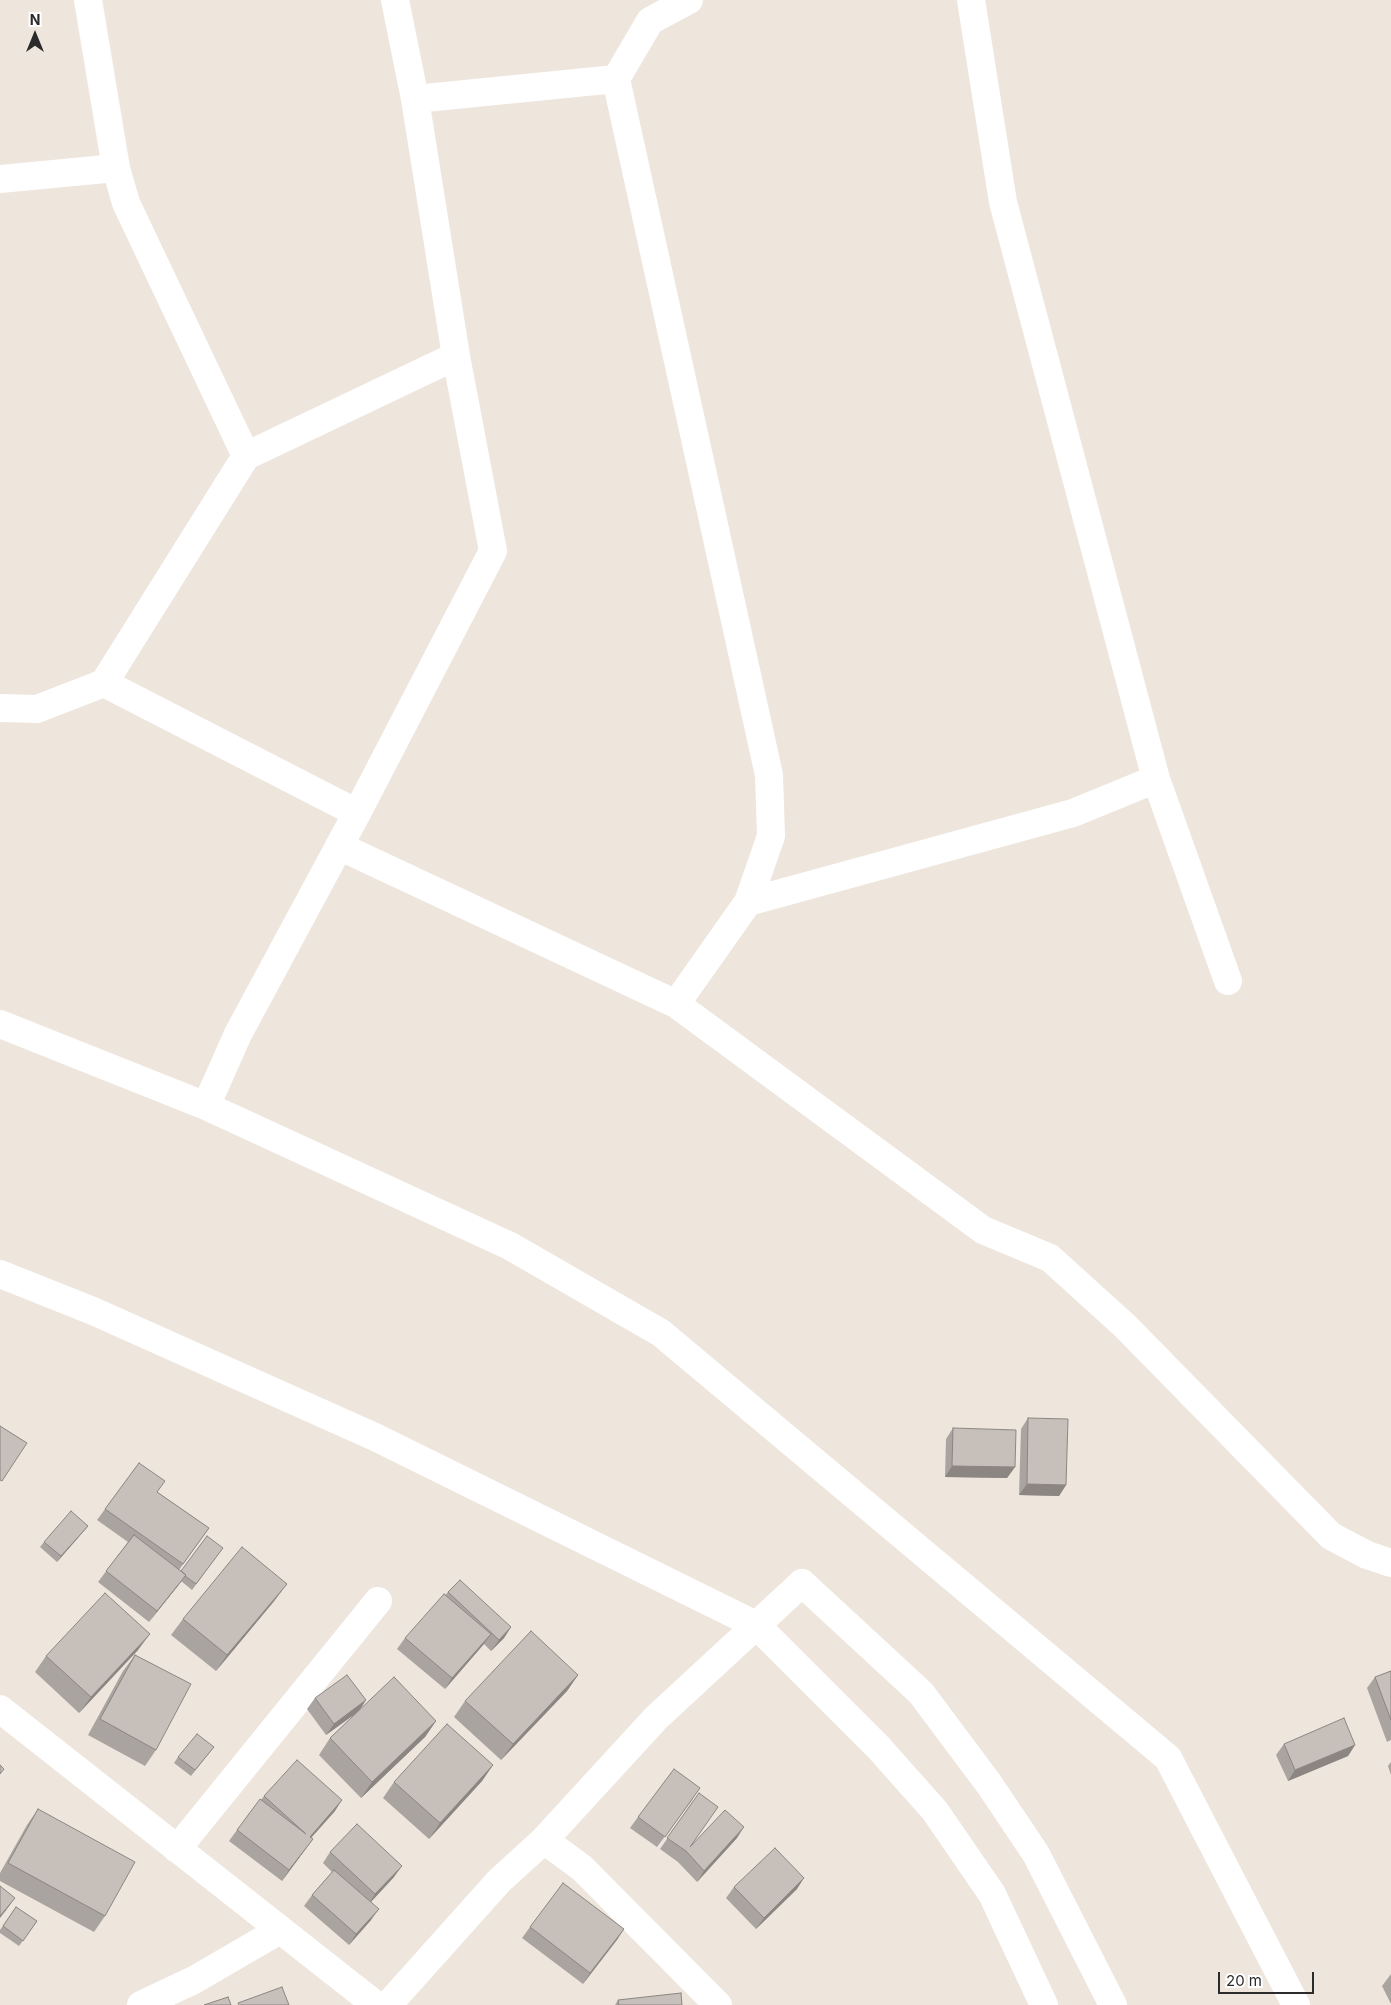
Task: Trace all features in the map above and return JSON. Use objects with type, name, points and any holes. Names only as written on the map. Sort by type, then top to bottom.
[{"type":"street","points":[[88,0],[116,168],[126,203],[246,456]]},
{"type":"street","points":[[206,1106],[238,1034],[357,813],[494,551],[456,356],[415,98],[395,0]]},
{"type":"street","points":[[676,1004],[748,902],[771,836],[770,775],[616,79],[650,21],[689,0]]},
{"type":"street","points":[[971,0],[1003,202],[1156,780],[1228,981]]},
{"type":"street","points":[[415,98],[616,79]]},
{"type":"street","points":[[0,180],[116,168]]},
{"type":"street","points":[[0,708],[38,710],[104,683],[246,456],[456,356]]},
{"type":"street","points":[[104,683],[357,813]]},
{"type":"street","points":[[748,902],[1073,813],[1156,780]]},
{"type":"street","points":[[339,846],[676,1004],[983,1230],[1050,1258],[1125,1326],[1331,1536],[1367,1555],[1391,1563]]},
{"type":"street","points":[[0,1024],[206,1106],[510,1246],[668,1340],[1168,1758],[1296,2005]]},
{"type":"street","points":[[0,1274],[93,1311],[374,1437],[756,1625],[879,1748],[935,1811],[992,1894],[1044,2005]]},
{"type":"street","points":[[388,2005],[499,1881],[544,1840],[656,1718],[802,1583],[921,1693],[989,1784],[1036,1854],[1113,2005]]},
{"type":"street","points":[[176,1848],[378,1601]]},
{"type":"street","points":[[0,1709],[376,2005]]},
{"type":"street","points":[[544,1840],[582,1868],[718,2005]]},
{"type":"street","points":[[141,2005],[194,1980],[280,1930]]},
{"type":"building","points":[[1028,1418],[1068,1419],[1066,1485],[1027,1484]]},
{"type":"building","points":[[0,1426],[27,1443],[2,1481],[0,1480]]},
{"type":"building","points":[[953,1428],[1016,1430],[1015,1467],[952,1466]]},
{"type":"building","points":[[139,1463],[165,1481],[157,1492],[209,1528],[183,1564],[105,1509]]},
{"type":"building","points":[[71,1511],[88,1526],[61,1556],[44,1542]]},
{"type":"building","points":[[134,1535],[186,1575],[157,1611],[106,1571]]},
{"type":"building","points":[[207,1536],[223,1548],[196,1584],[181,1571]]},
{"type":"building","points":[[242,1547],[287,1584],[227,1655],[183,1619]]},
{"type":"building","points":[[460,1580],[511,1627],[499,1640],[448,1592]]},
{"type":"building","points":[[105,1593],[150,1634],[91,1697],[46,1656]]},
{"type":"building","points":[[444,1594],[491,1634],[452,1678],[405,1638]]},
{"type":"building","points":[[531,1631],[578,1675],[513,1744],[465,1701]]},
{"type":"building","points":[[135,1655],[191,1684],[156,1750],[100,1719]]},
{"type":"building","points":[[1391,1671],[1391,1720],[1375,1677]]},
{"type":"building","points":[[347,1675],[366,1700],[334,1724],[315,1698]]},
{"type":"building","points":[[394,1677],[436,1721],[372,1782],[330,1738]]},
{"type":"building","points":[[1344,1718],[1355,1745],[1295,1770],[1284,1744]]},
{"type":"building","points":[[447,1724],[493,1765],[440,1823],[394,1782]]},
{"type":"building","points":[[197,1734],[214,1747],[195,1770],[178,1757]]},
{"type":"building","points":[[297,1760],[342,1800],[310,1837],[313,1839],[289,1870],[237,1830],[260,1799],[306,1834],[264,1796]]},
{"type":"building","points":[[0,1765],[4,1769],[0,1774]]},
{"type":"building","points":[[674,1769],[700,1788],[665,1837],[638,1817]]},
{"type":"building","points":[[699,1793],[718,1807],[690,1847],[725,1810],[744,1827],[704,1871],[686,1851],[667,1838]]},
{"type":"building","points":[[38,1809],[135,1862],[105,1916],[8,1863]]},
{"type":"building","points":[[357,1824],[402,1866],[375,1894],[330,1852]]},
{"type":"building","points":[[775,1848],[804,1878],[764,1918],[734,1887]]},
{"type":"building","points":[[334,1870],[379,1909],[356,1934],[312,1895]]},
{"type":"building","points":[[563,1883],[624,1929],[590,1973],[530,1927]]},
{"type":"building","points":[[0,1886],[15,1898],[0,1916]]},
{"type":"building","points":[[16,1907],[37,1921],[23,1941],[3,1926]]},
{"type":"building","points":[[282,1987],[289,2005],[239,2005],[238,2003]]},
{"type":"building","points":[[681,1993],[682,2005],[619,2005],[618,2000]]},
{"type":"building","points":[[228,1997],[231,2005],[204,2005]]}]
